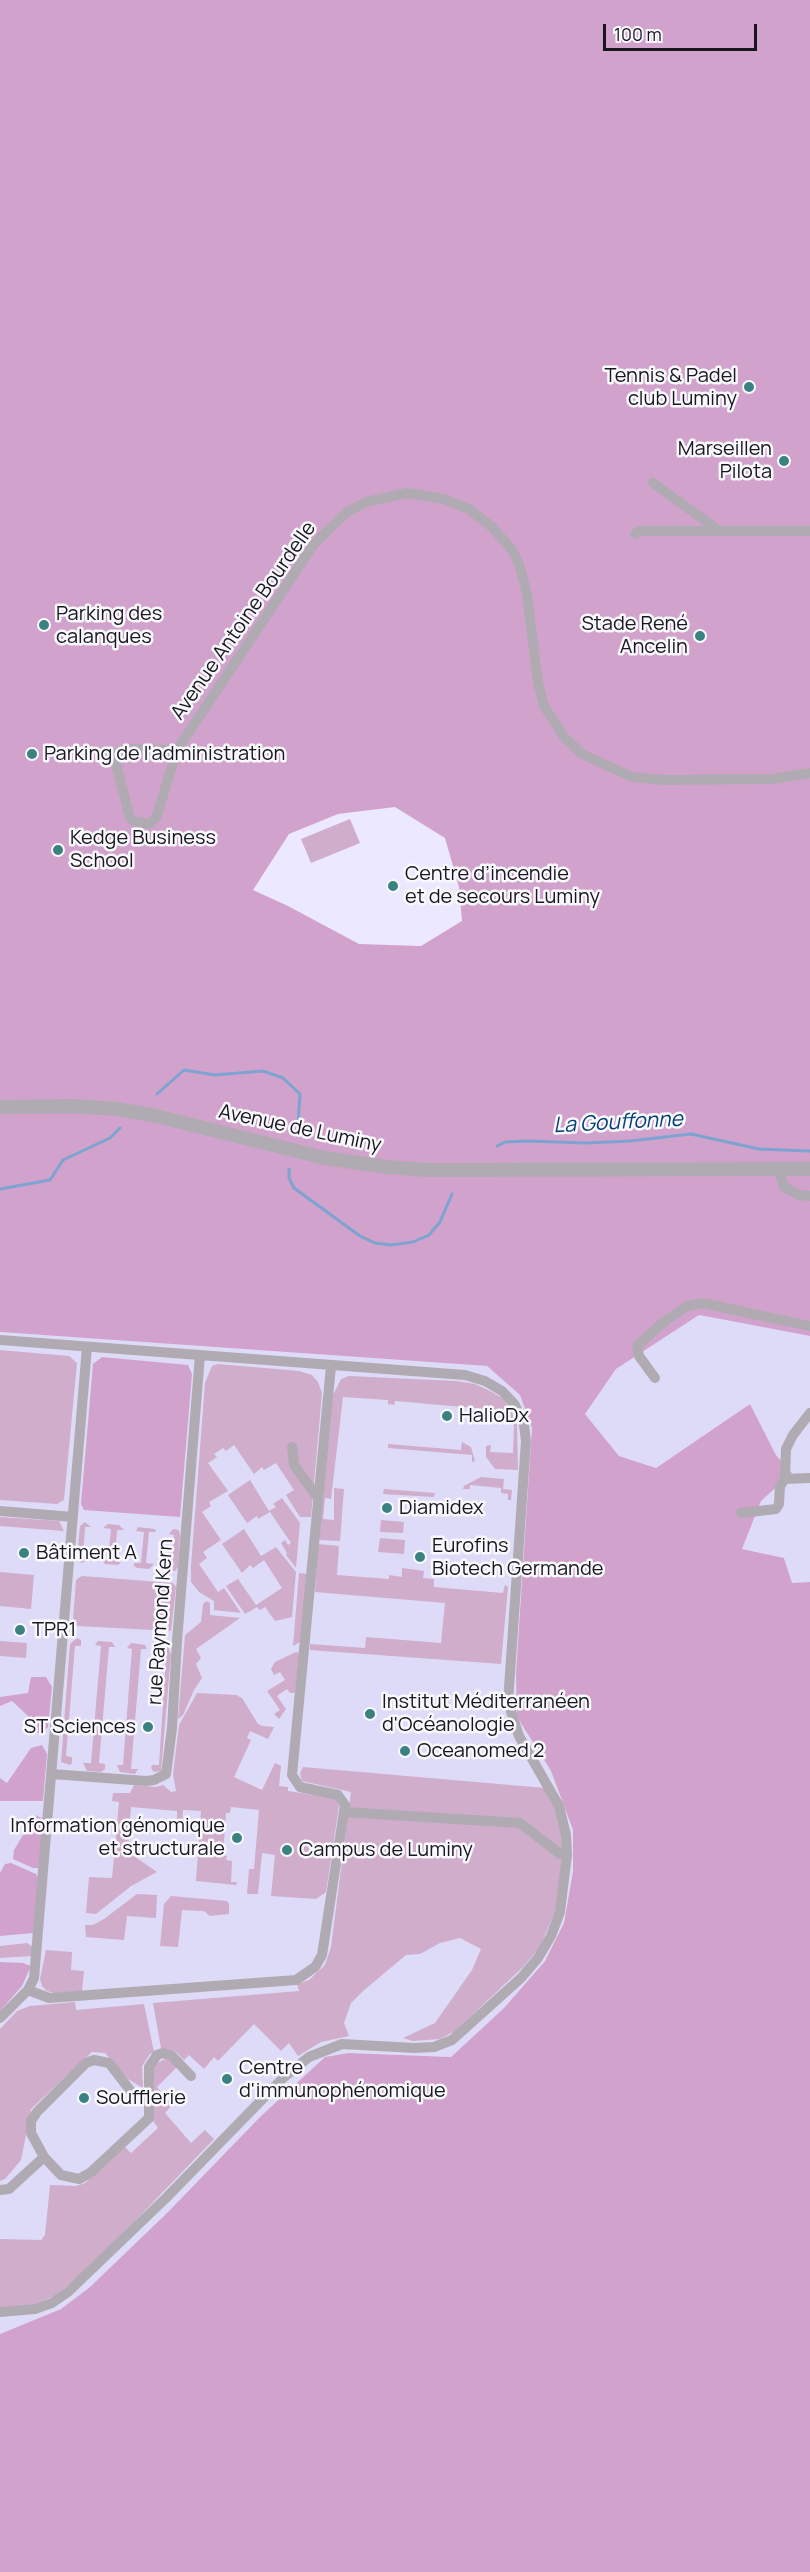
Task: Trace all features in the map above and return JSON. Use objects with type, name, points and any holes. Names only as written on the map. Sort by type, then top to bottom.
[{"type":"street","points":[[652,483],[718,530]]},
{"type":"street","name":"Avenue Antoine Bourdelle","points":[[177,750],[125,749],[117,752],[115,760],[130,818],[133,821],[149,824],[156,818],[177,750],[322,535],[347,512],[366,502],[407,493],[444,499],[469,510],[492,527],[512,550],[519,564],[527,594],[536,672],[544,706],[564,737],[582,754],[632,777],[664,780],[773,779],[810,773]]},
{"type":"street","points":[[635,534],[639,531],[810,531]]},
{"type":"street","name":"Avenue de Luminy","points":[[0,1107],[73,1106],[117,1109],[156,1116],[325,1158],[387,1167],[427,1170],[810,1169]]},
{"type":"street","points":[[779,1170],[784,1187],[791,1192],[810,1197]]},
{"type":"street","points":[[655,1378],[639,1356],[637,1346],[660,1325],[687,1306],[702,1303],[810,1326]]},
{"type":"street","points":[[0,1340],[465,1375],[493,1386],[515,1405],[524,1425],[526,1458],[508,1702],[519,1736],[560,1806],[566,1835],[567,1855],[560,1912],[551,1936],[538,1958],[521,1978],[452,2040],[434,2047],[414,2048],[342,2044],[309,2057],[284,2077],[166,2198],[68,2292],[52,2303],[35,2309],[0,2312]]},
{"type":"street","points":[[0,2018],[28,1990],[34,1978],[87,1347]]},
{"type":"street","name":"rue Raymond Kern","points":[[52,1774],[146,1781],[166,1774],[172,1728],[200,1355]]},
{"type":"street","points":[[28,1990],[49,1998],[296,1980],[315,1967],[322,1955],[345,1805],[338,1795],[300,1787],[292,1775],[330,1366]]},
{"type":"street","points":[[741,1514],[776,1509],[779,1504],[780,1486],[785,1479],[786,1449],[793,1435],[810,1413]]},
{"type":"street","points":[[292,1447],[294,1465],[318,1498]]},
{"type":"street","points":[[785,1479],[810,1478]]},
{"type":"street","points":[[0,1511],[73,1517]]},
{"type":"street","points":[[344,1812],[520,1823],[560,1854],[567,1855]]},
{"type":"street","points":[[149,2095],[133,2094],[109,2063],[94,2060],[86,2063],[37,2112],[31,2121],[31,2133],[45,2157],[61,2175],[79,2179],[90,2173],[149,2118],[149,2095],[149,2067],[157,2055],[163,2053],[172,2056],[191,2076]]},
{"type":"street","points":[[0,2190],[9,2189],[45,2157]]},
{"type":"shaded area","points":[[0,0],[810,0],[810,1336],[699,1315],[616,1369],[585,1414],[619,1456],[656,1468],[750,1404],[776,1455],[792,1473],[761,1501],[742,1549],[784,1558],[792,1583],[810,1582],[810,2572],[0,2572],[0,2334],[61,2309],[90,2287],[167,2213],[260,2117],[325,2057],[349,2053],[451,2057],[504,2008],[545,1961],[564,1923],[573,1871],[573,1830],[551,1771],[517,1717],[516,1673],[532,1428],[520,1395],[487,1366],[0,1332]],"holes":[[[395,807],[445,838],[459,887],[462,921],[421,946],[359,944],[253,890],[289,834],[338,814]]]},
{"type":"shaded area","points":[[350,819],[360,843],[311,863],[301,839]]},
{"type":"shaded area","points":[[699,1315],[810,1336],[810,1582],[792,1584],[784,1558],[742,1549],[761,1501],[792,1473],[776,1455],[750,1404],[656,1468],[619,1456],[585,1414],[616,1369]]},
{"type":"shaded area","name":"Campus de Luminy","points":[[0,1332],[487,1366],[520,1395],[532,1428],[517,1717],[551,1771],[573,1830],[573,1871],[564,1923],[545,1961],[504,2008],[451,2057],[349,2053],[325,2058],[260,2117],[167,2213],[90,2287],[61,2309],[0,2334]]},
{"type":"shaded area","points":[[0,1350],[69,1356],[77,1363],[64,1500],[57,1504],[0,1500]]},
{"type":"shaded area","points":[[102,1357],[188,1365],[192,1374],[180,1517],[84,1510],[81,1504],[93,1364]]},
{"type":"shaded area","points":[[218,1364],[299,1371],[312,1375],[318,1382],[322,1393],[311,1517],[300,1517],[286,1495],[294,1490],[276,1463],[264,1470],[262,1467],[254,1474],[234,1445],[226,1451],[223,1448],[214,1454],[217,1457],[208,1463],[228,1491],[209,1502],[211,1506],[202,1512],[221,1540],[203,1552],[207,1558],[199,1564],[218,1592],[224,1588],[241,1613],[214,1610],[214,1601],[199,1592],[191,1582],[205,1383],[212,1366]]},
{"type":"shaded area","points":[[349,1376],[456,1381],[475,1384],[492,1392],[503,1399],[510,1408],[517,1425],[518,1470],[495,1469],[486,1457],[486,1446],[491,1445],[490,1452],[513,1453],[514,1426],[508,1411],[395,1401],[394,1405],[388,1404],[388,1400],[343,1397],[331,1499],[325,1498],[323,1519],[334,1520],[334,1488],[344,1489],[340,1541],[319,1540],[333,1395],[341,1379]]},
{"type":"shaded area","points":[[462,1442],[471,1447],[475,1461],[472,1462],[472,1455],[388,1448],[388,1444],[461,1450]]},
{"type":"shaded area","points":[[481,1477],[504,1479],[503,1489],[512,1490],[511,1500],[508,1500],[508,1494],[501,1493],[501,1488],[470,1485],[470,1489],[463,1489],[464,1486]]},
{"type":"shaded area","points":[[250,1480],[269,1511],[276,1507],[273,1504],[282,1498],[300,1523],[296,1568],[286,1555],[281,1543],[285,1540],[288,1545],[291,1543],[270,1512],[258,1519],[257,1516],[247,1523],[228,1495]]},
{"type":"shaded area","points":[[384,1489],[435,1493],[434,1497],[383,1494]]},
{"type":"shaded area","points":[[0,1517],[59,1521],[64,1531],[0,1526]]},
{"type":"shaded area","points":[[381,1520],[404,1522],[403,1533],[380,1532]]},
{"type":"shaded area","points":[[85,1522],[91,1527],[85,1527],[83,1558],[89,1559],[81,1563],[77,1558],[80,1526]]},
{"type":"shaded area","points":[[108,1524],[119,1525],[124,1530],[117,1530],[115,1561],[121,1562],[118,1565],[105,1564],[101,1560],[108,1560],[111,1529],[103,1528]]},
{"type":"shaded area","points":[[138,1527],[155,1529],[156,1532],[149,1532],[146,1563],[154,1564],[149,1569],[134,1566],[134,1563],[141,1563],[144,1532],[136,1531]]},
{"type":"shaded area","points":[[173,1529],[179,1530],[180,1536],[178,1567],[175,1571],[168,1571],[166,1563],[172,1563],[174,1535],[169,1534]]},
{"type":"shaded area","points":[[244,1529],[261,1556],[276,1547],[296,1572],[292,1617],[275,1621],[265,1607],[260,1610],[257,1607],[245,1614],[226,1586],[238,1579],[256,1605],[282,1588],[264,1560],[253,1568],[250,1565],[242,1573],[222,1544]]},
{"type":"shaded area","points":[[380,1538],[405,1540],[404,1554],[378,1552]]},
{"type":"shaded area","points":[[318,1544],[339,1546],[337,1575],[389,1579],[389,1575],[402,1577],[402,1568],[424,1571],[423,1578],[434,1579],[434,1587],[503,1593],[505,1585],[508,1587],[501,1664],[310,1650],[310,1644],[365,1648],[366,1637],[441,1643],[445,1603],[315,1592]]},
{"type":"shaded area","points":[[0,1572],[34,1575],[31,1609],[0,1606]]},
{"type":"shaded area","points":[[299,1573],[307,1574],[300,1642],[293,1646]]},
{"type":"shaded area","points":[[82,1576],[173,1583],[176,1587],[171,1631],[77,1626],[73,1620],[76,1580]]},
{"type":"shaded area","points":[[206,1601],[210,1603],[210,1615],[240,1618],[196,1649],[201,1658],[196,1664],[202,1678],[183,1715],[178,1719],[185,1635],[201,1622],[203,1604]]},
{"type":"shaded area","points":[[77,1638],[81,1640],[81,1646],[75,1646],[66,1756],[72,1757],[70,1765],[61,1762],[70,1644]]},
{"type":"shaded area","points":[[0,1641],[27,1643],[26,1658],[0,1656]]},
{"type":"shaded area","points":[[98,1641],[112,1642],[115,1647],[109,1647],[99,1763],[105,1764],[105,1769],[101,1772],[87,1771],[83,1763],[91,1763],[101,1646],[95,1645]]},
{"type":"shaded area","points":[[131,1643],[145,1645],[147,1649],[141,1649],[131,1769],[138,1769],[135,1774],[120,1772],[117,1765],[123,1765],[132,1649],[127,1648]]},
{"type":"shaded area","points":[[168,1646],[171,1655],[161,1771],[154,1772],[152,1765],[159,1765],[166,1657],[165,1654],[161,1654],[161,1647]]},
{"type":"shaded area","points":[[296,1652],[299,1653],[295,1693],[290,1693],[287,1689],[277,1696],[286,1709],[279,1719],[274,1714],[280,1710],[267,1691],[285,1680],[280,1672],[274,1675],[271,1669],[275,1662]]},
{"type":"shaded area","points":[[31,1677],[46,1677],[52,1687],[48,1727],[42,1733],[32,1733],[28,1716],[12,1701],[0,1706],[0,1697],[28,1693]]},
{"type":"shaded area","points":[[197,1693],[236,1695],[242,1698],[258,1724],[274,1727],[268,1739],[250,1731],[247,1738],[251,1740],[234,1777],[262,1790],[275,1763],[281,1766],[279,1786],[288,1787],[288,1791],[335,1798],[339,1806],[326,1892],[316,1899],[271,1896],[275,1855],[262,1853],[258,1894],[247,1894],[249,1869],[254,1869],[259,1810],[231,1807],[230,1813],[226,1813],[223,1855],[227,1856],[226,1860],[232,1861],[231,1882],[237,1882],[236,1885],[196,1881],[201,1811],[183,1810],[182,1822],[177,1821],[177,1811],[131,1807],[128,1852],[157,1872],[131,1886],[96,1914],[86,1913],[89,1877],[112,1878],[119,1802],[112,1801],[113,1793],[130,1793],[134,1785],[156,1787],[163,1785],[171,1792],[176,1791],[173,1774],[179,1725]]},
{"type":"shaded area","points":[[42,1745],[47,1754],[43,1801],[0,1801],[0,1778],[7,1783],[31,1748]]},
{"type":"shaded area","points":[[303,1767],[545,1788],[558,1815],[563,1838],[563,1860],[557,1907],[540,1947],[522,1968],[455,2031],[440,2039],[413,2041],[403,2038],[435,2023],[472,1970],[481,1949],[460,1938],[440,1943],[420,1954],[406,1955],[363,1991],[351,2003],[344,2023],[349,2036],[321,2042],[298,2056],[289,2043],[281,2051],[254,2024],[218,2061],[214,2057],[204,2069],[189,2055],[184,2060],[176,2052],[161,2048],[153,2003],[299,1991],[297,1984],[309,1980],[325,1965],[331,1947],[351,1792],[302,1781],[300,1773]]},
{"type":"shaded area","points":[[35,1815],[44,1819],[40,1868],[33,1868],[13,1859],[14,1850]]},
{"type":"shaded area","points":[[11,1863],[36,1874],[39,1879],[33,1933],[0,1936],[0,1873],[5,1864]]},
{"type":"shaded area","points":[[137,1894],[157,1895],[156,1918],[127,1916],[124,1940],[86,1937],[85,1925],[93,1925],[104,1919]]},
{"type":"shaded area","points":[[171,1896],[227,1901],[229,1914],[210,1916],[204,1911],[182,1910],[178,1947],[160,1946],[164,1904]]},
{"type":"shaded area","points":[[27,1943],[33,1947],[32,1956],[0,1958],[0,1946]]},
{"type":"shaded area","points":[[46,1950],[72,1952],[71,1970],[84,1971],[82,1991],[54,1993],[42,1986],[40,1979]]},
{"type":"shaded area","points":[[0,1962],[23,1963],[31,1966],[22,1986],[0,2011]]},
{"type":"shaded area","points":[[75,2002],[76,2010],[144,2004],[154,2052],[142,2066],[143,2088],[128,2079],[105,2053],[92,2052],[31,2109],[21,2160],[5,2179],[0,2181],[0,2029],[17,2011],[30,2006]]},
{"type":"shaded area","points":[[165,2059],[177,2067],[157,2087],[162,2093],[158,2096],[159,2101],[164,2105],[169,2100],[173,2104],[165,2113],[191,2143],[205,2130],[214,2139],[108,2249],[57,2295],[35,2304],[0,2308],[0,2239],[41,2240],[45,2235],[50,2185],[76,2186],[85,2183],[125,2147],[131,2153],[158,2128],[153,2121],[153,2072],[155,2064]]},
{"type":"waterway","name":"La Gouffonne","points":[[157,1094],[184,1070],[215,1075],[263,1071],[283,1078],[300,1094],[298,1125]]},
{"type":"waterway","name":"La Gouffonne","points":[[0,1189],[50,1180],[63,1160],[110,1138],[120,1128]]},
{"type":"waterway","name":"La Gouffonne","points":[[497,1146],[505,1142],[587,1143],[691,1134],[759,1149],[810,1151]]},
{"type":"waterway","name":"La Gouffonne","points":[[289,1169],[289,1178],[294,1188],[360,1236],[375,1243],[391,1245],[413,1242],[429,1235],[440,1222],[452,1194]]},
{"type":"place","name":"Tennis & Padel club Luminy","points":[[749,387]]},
{"type":"place","name":"Marseillen Pilota","points":[[784,461]]},
{"type":"place","name":"Parking des calanques","points":[[44,625]]},
{"type":"place","name":"Stade René Ancelin","points":[[700,636]]},
{"type":"place","name":"Parking de l'administration","points":[[32,754]]},
{"type":"place","name":"Kedge Business School","points":[[58,850]]},
{"type":"place","name":"Centre d’incendie et de secours Luminy","points":[[393,886]]},
{"type":"place","name":"HalioDx","points":[[447,1416]]},
{"type":"place","name":"Diamidex","points":[[387,1508]]},
{"type":"place","name":"Bâtiment A","points":[[24,1553]]},
{"type":"place","name":"Eurofins Biotech Germande","points":[[420,1557]]},
{"type":"place","name":"TPR1","points":[[20,1630]]},
{"type":"place","name":"Institut Méditerranéen d'Océanologie","points":[[370,1714]]},
{"type":"place","name":"ST Sciences","points":[[148,1727]]},
{"type":"place","name":"Oceanomed 2","points":[[405,1751]]},
{"type":"place","name":"Information génomique et structurale","points":[[237,1838]]},
{"type":"place","name":"Campus de Luminy","points":[[287,1850]]},
{"type":"place","name":"Centre d'immunophénomique","points":[[227,2079]]},
{"type":"place","name":"Soufflerie","points":[[84,2098]]}]
